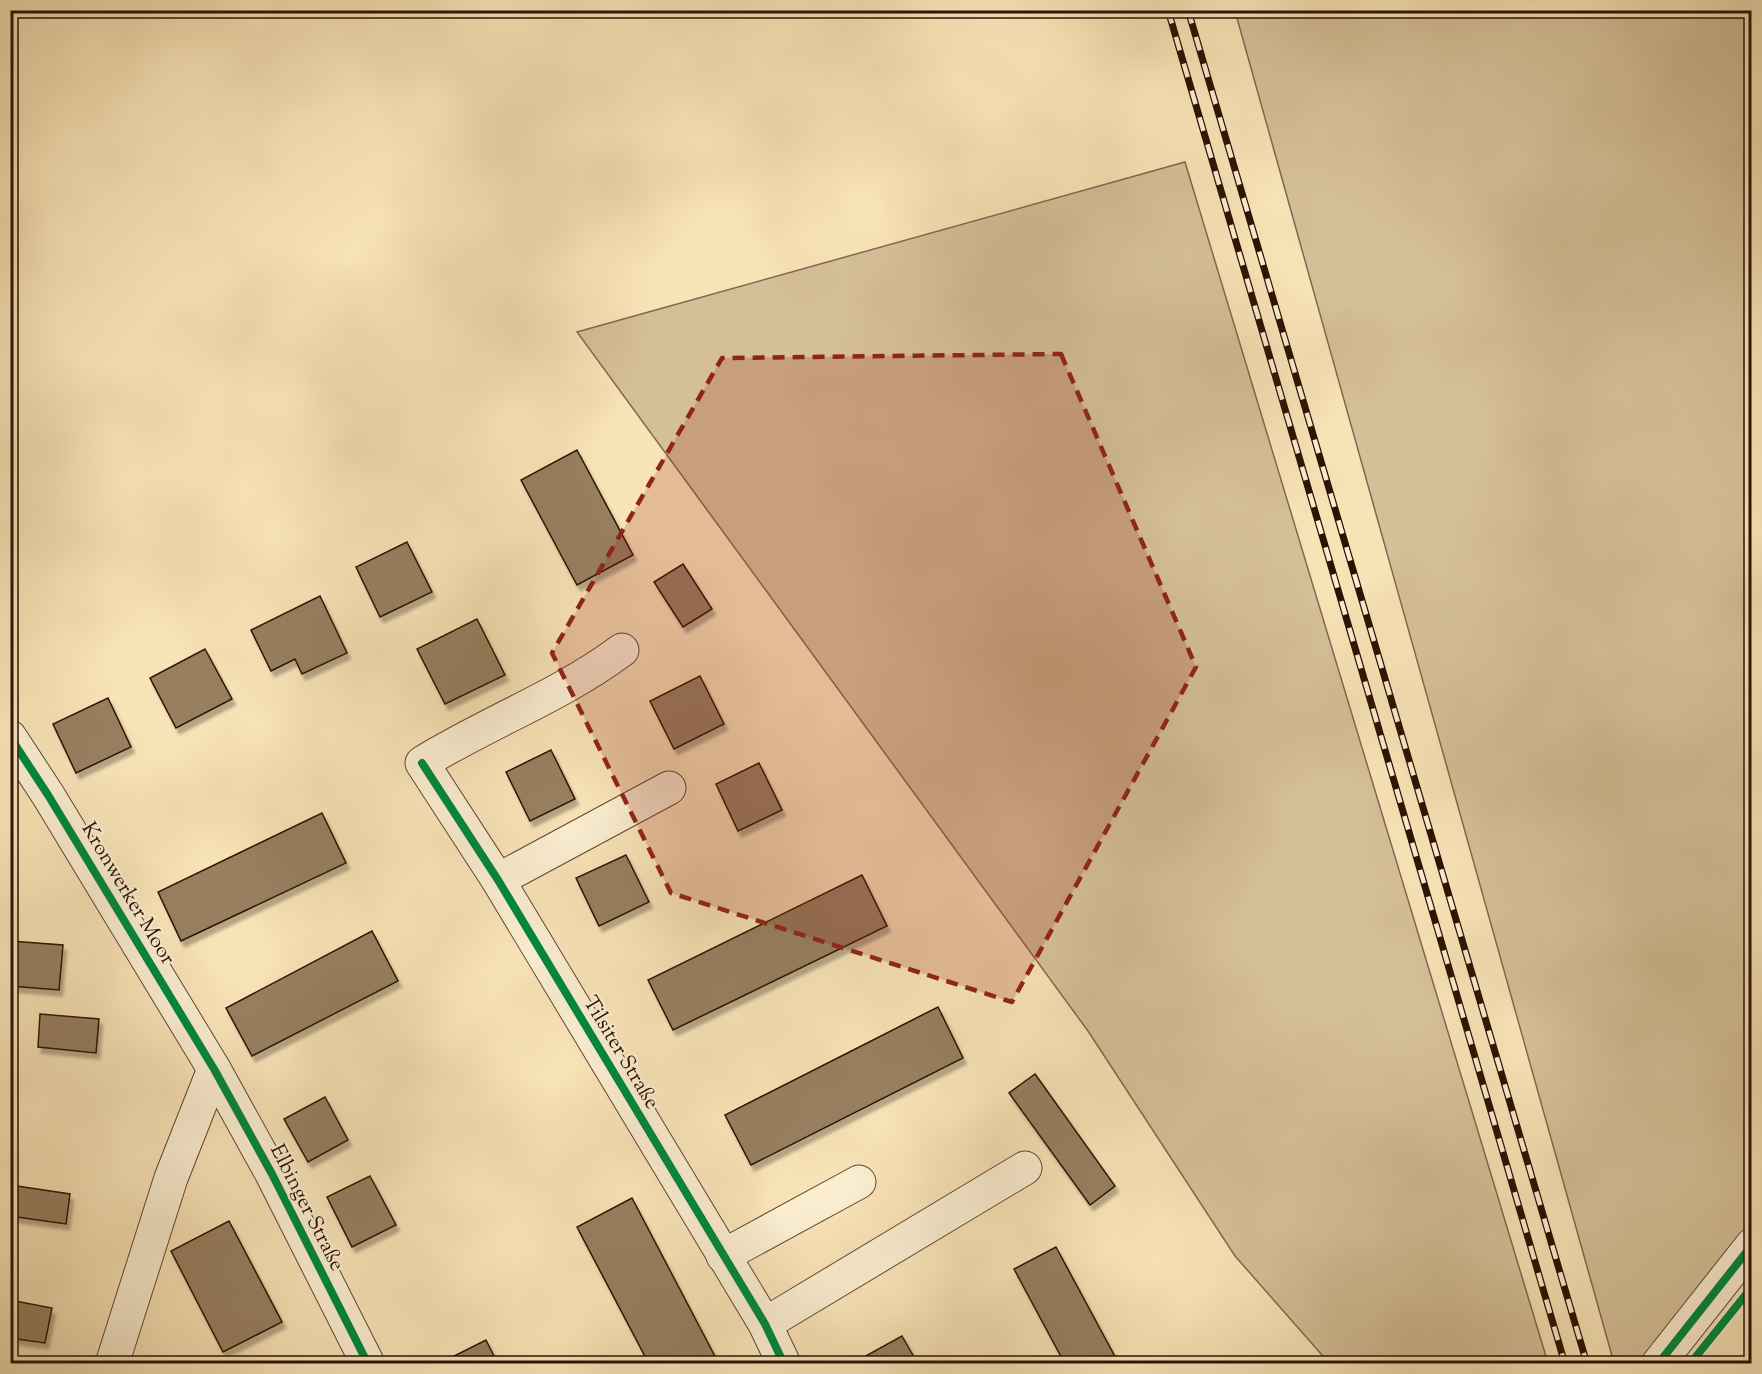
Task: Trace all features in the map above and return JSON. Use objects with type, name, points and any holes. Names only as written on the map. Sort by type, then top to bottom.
[{"type":"street","name":"Tilsiter Straße","points":[[622,650],[570,685],[453,744],[422,763],[498,880],[765,1324],[784,1364]]},
{"type":"street","name":"Kronwerker Moor","points":[[10,737],[48,795],[214,1069]]},
{"type":"street","points":[[498,880],[669,788]]},
{"type":"street","points":[[112,1364],[171,1178],[214,1069]]},
{"type":"street","name":"Elbinger Straße","points":[[214,1069],[272,1174],[368,1364]]},
{"type":"street","points":[[765,1324],[1025,1168]]},
{"type":"street","points":[[723,1256],[859,1182]]},
{"type":"street","points":[[1658,1364],[1752,1245]]},
{"type":"highlighted area","points":[[1061,354],[1196,667],[1012,1002],[671,893],[552,653],[722,358]]},
{"type":"shaded area","points":[[1235,11],[1751,11],[1751,1245],[1658,1363],[1614,1363]]},
{"type":"shaded area","points":[[1185,162],[1548,1363],[1329,1363],[1235,1256],[1088,1031],[577,332]]},
{"type":"building","points":[[577,450],[633,555],[577,585],[521,480]]},
{"type":"building","points":[[407,542],[432,592],[380,617],[356,567]]},
{"type":"building","points":[[683,564],[712,609],[683,627],[654,582]]},
{"type":"building","points":[[320,596],[347,653],[302,674],[295,659],[271,671],[251,630]]},
{"type":"building","points":[[477,619],[505,675],[445,704],[417,649]]},
{"type":"building","points":[[205,649],[232,699],[176,728],[150,678]]},
{"type":"building","points":[[700,676],[724,724],[674,749],[650,701]]},
{"type":"building","points":[[108,698],[131,747],[76,773],[53,724]]},
{"type":"building","points":[[551,750],[575,799],[530,821],[506,772]]},
{"type":"building","points":[[759,763],[782,810],[738,831],[716,784]]},
{"type":"building","points":[[322,813],[346,863],[181,941],[158,892]]},
{"type":"building","points":[[626,855],[649,902],[599,926],[576,878]]},
{"type":"building","points":[[862,875],[887,926],[673,1030],[648,980]]},
{"type":"building","points":[[372,931],[398,981],[252,1056],[226,1008]]},
{"type":"building","points":[[10,941],[63,945],[59,990],[10,986]]},
{"type":"building","points":[[938,1007],[963,1058],[751,1165],[725,1115]]},
{"type":"building","points":[[40,1014],[99,1019],[96,1053],[38,1047]]},
{"type":"building","points":[[1035,1074],[1115,1186],[1090,1205],[1009,1093]]},
{"type":"building","points":[[325,1097],[348,1140],[308,1162],[284,1119]]},
{"type":"building","points":[[370,1176],[396,1225],[352,1247],[327,1197]]},
{"type":"building","points":[[10,1185],[70,1194],[66,1224],[10,1216]]},
{"type":"building","points":[[632,1198],[719,1364],[649,1364],[577,1227]]},
{"type":"building","points":[[229,1221],[282,1322],[223,1352],[171,1251]]},
{"type":"building","points":[[1056,1247],[1119,1364],[1065,1364],[1014,1269]]},
{"type":"building","points":[[10,1300],[52,1308],[45,1343],[10,1338]]},
{"type":"building","points":[[902,1336],[918,1364],[865,1364],[862,1358]]},
{"type":"building","points":[[486,1340],[498,1364],[453,1364],[450,1358]]},
{"type":"railway","points":[[1168,10],[1565,1364]]},
{"type":"railway","points":[[1188,10],[1587,1364]]},
{"type":"cycle path","points":[[10,737],[48,795],[214,1069],[272,1174],[368,1364]]},
{"type":"cycle path","points":[[422,763],[498,880],[765,1324],[784,1364]]},
{"type":"cycle path","points":[[1658,1364],[1752,1245]]},
{"type":"cycle path","points":[[1690,1364],[1752,1287]]}]
